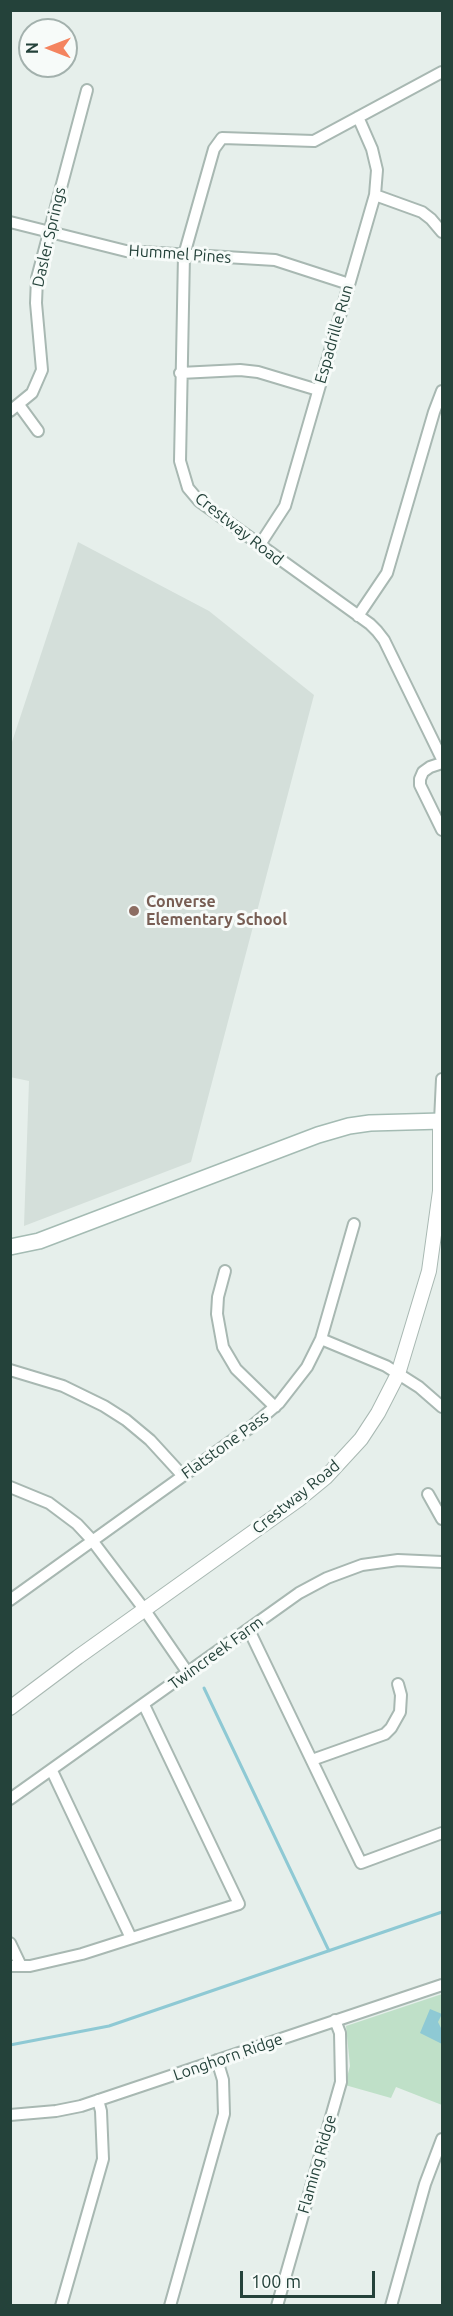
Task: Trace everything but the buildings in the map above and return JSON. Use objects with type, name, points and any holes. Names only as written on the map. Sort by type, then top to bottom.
[{"type":"main road","points":[[10,1247],[39,1241],[318,1135],[370,1123],[442,1121]]},
{"type":"street","points":[[358,117],[442,72]]},
{"type":"street","name":"Dasler Springs","points":[[15,408],[32,393],[42,370],[36,288],[48,232],[87,90]]},
{"type":"street","name":"Crestway Road","points":[[358,117],[314,141],[222,138],[214,149],[184,255],[180,461],[188,488],[199,501],[370,624],[384,640],[442,761]]},
{"type":"street","name":"Espadrille Run","points":[[259,546],[285,506],[375,195],[377,170],[372,149],[358,117]]},
{"type":"street","points":[[375,195],[422,212],[442,232]]},
{"type":"street","name":"Hummel Pines","points":[[10,222],[126,250],[275,260],[349,284]]},
{"type":"street","points":[[180,373],[240,370],[258,372],[318,390]]},
{"type":"street","points":[[358,616],[387,573],[442,391]]},
{"type":"street","points":[[15,408],[38,431]]},
{"type":"street","points":[[442,761],[423,772],[420,785],[442,830]]},
{"type":"street","name":"Crestway Road","points":[[10,1708],[144,1609],[298,1500],[326,1477],[361,1439],[378,1413],[398,1374],[414,1327],[433,1248],[440,1191],[442,1079]]},
{"type":"street","name":"Flatstone Pass","points":[[10,1600],[258,1422],[275,1407],[307,1367],[321,1339],[354,1224]]},
{"type":"street","points":[[225,1271],[218,1297],[217,1314],[223,1347],[236,1369],[275,1407]]},
{"type":"street","points":[[321,1339],[373,1360],[398,1374],[419,1387],[442,1407]]},
{"type":"street","points":[[10,1370],[57,1384],[104,1406],[126,1420],[150,1440],[183,1476]]},
{"type":"street","points":[[10,1487],[49,1503],[76,1524],[92,1541],[144,1609],[188,1673]]},
{"type":"street","points":[[428,1494],[442,1519]]},
{"type":"street","name":"Twincreek Farm","points":[[10,1799],[299,1593],[348,1569],[398,1560],[442,1562]]},
{"type":"street","points":[[249,1630],[361,1863],[442,1833]]},
{"type":"street","points":[[312,1760],[385,1734],[392,1728],[400,1712],[401,1695],[398,1684]]},
{"type":"street","points":[[10,1943],[16,1966],[82,1954],[239,1904],[144,1705]]},
{"type":"street","points":[[52,1771],[131,1938]]},
{"type":"street","name":"Longhorn Ridge","points":[[10,2115],[56,2111],[98,2100],[442,1986]]},
{"type":"street","name":"Flaming Ridge","points":[[277,2306],[341,2082],[339,2033],[335,2020]]},
{"type":"street","points":[[170,2306],[224,2114],[223,2080],[217,2060]]},
{"type":"street","points":[[61,2306],[103,2159],[101,2111],[98,2100]]},
{"type":"street","points":[[391,2306],[425,2184],[440,2153],[442,2139]]},
{"type":"shaded area","name":"Converse Elementary School","points":[[78,542],[209,611],[314,695],[191,1162],[24,1226],[29,1081],[10,1077],[11,745]]},
{"type":"green space","points":[[442,1994],[442,2105],[396,2087],[391,2098],[345,2085],[350,2066],[346,2026]]},
{"type":"water","points":[[430,2009],[442,2014],[438,2022],[442,2030],[442,2044],[420,2033]]},
{"type":"waterway","points":[[204,1688],[329,1951]]},
{"type":"waterway","points":[[10,2045],[109,2026],[442,1912]]},
{"type":"place","name":"Converse Elementary School","points":[[134,911]]}]
